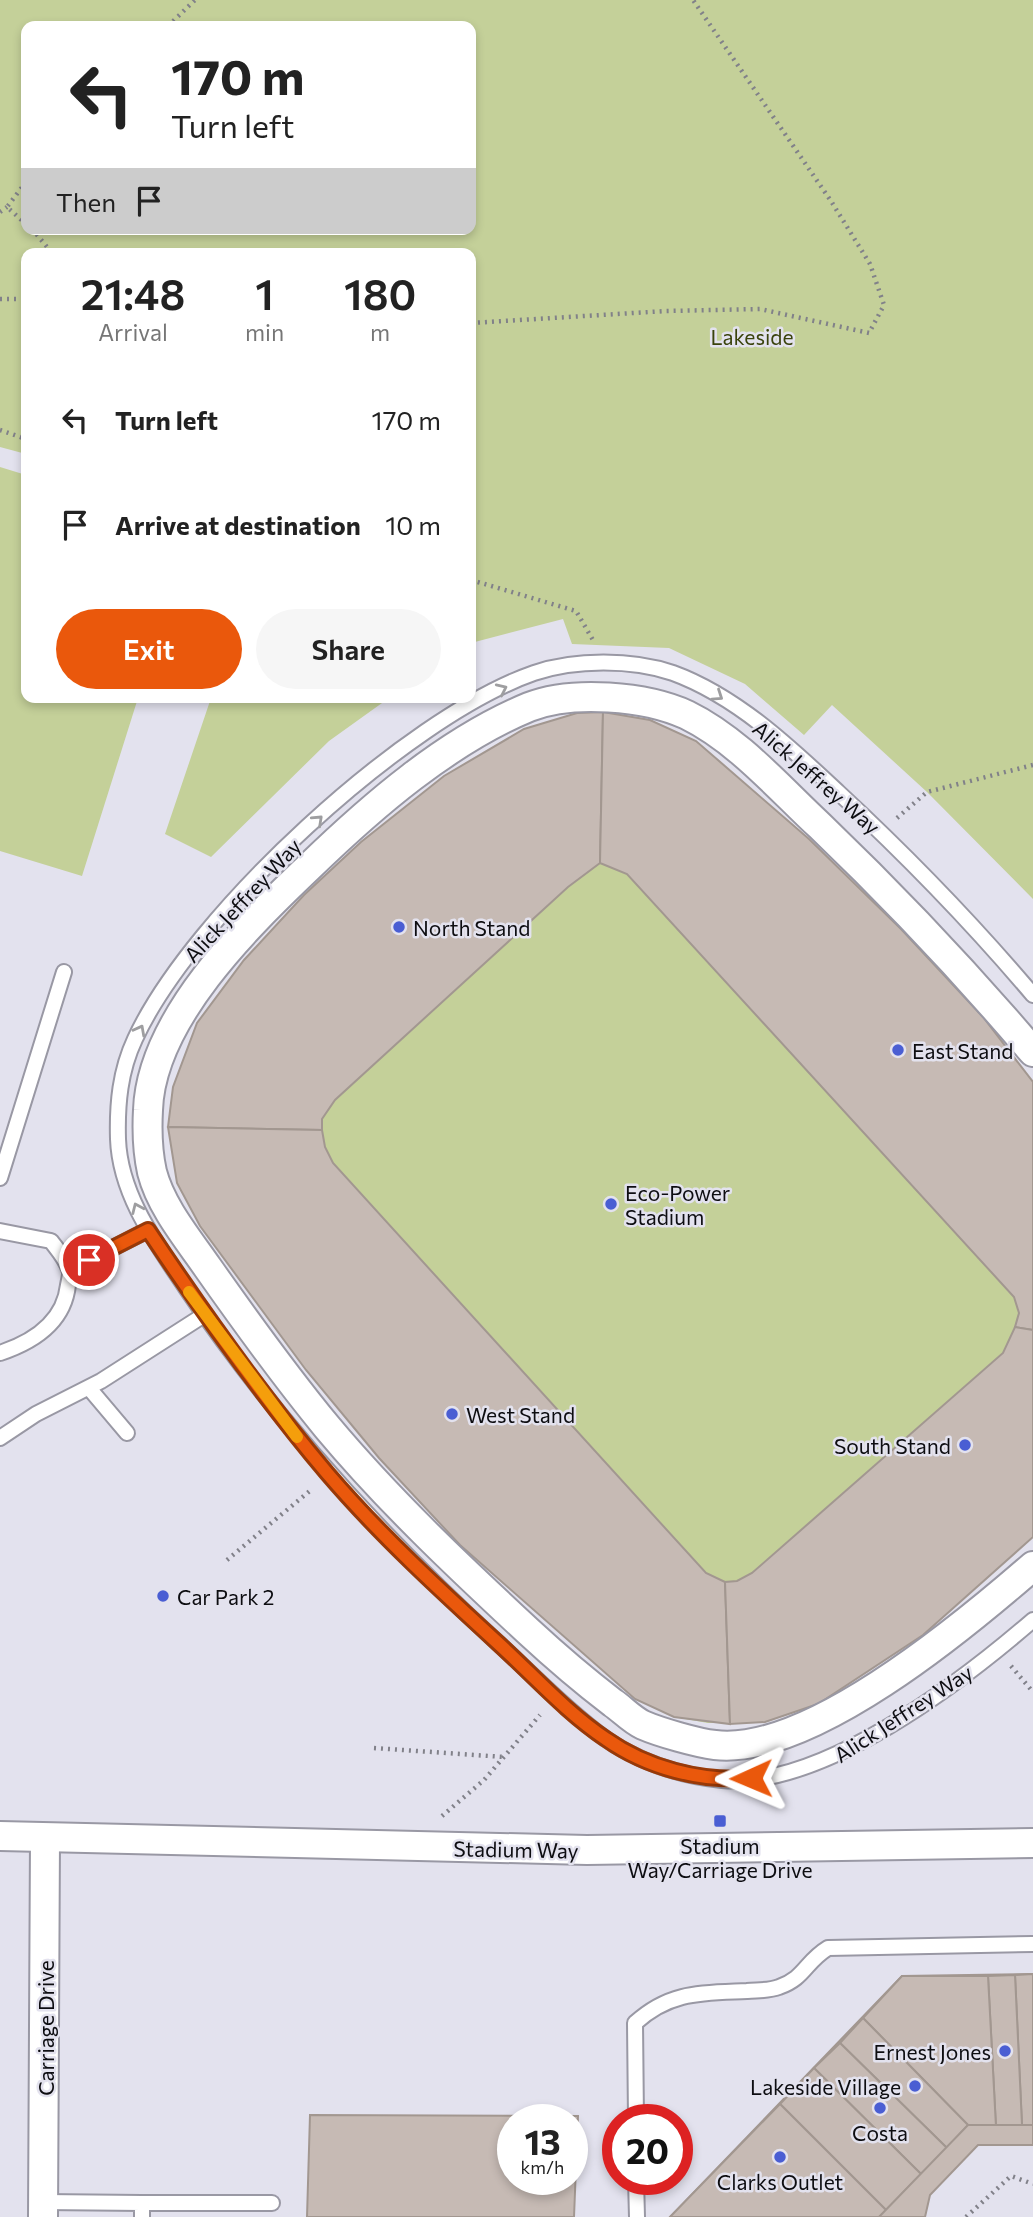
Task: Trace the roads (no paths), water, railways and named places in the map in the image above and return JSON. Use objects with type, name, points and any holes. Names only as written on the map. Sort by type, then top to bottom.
[{"type":"street","points":[[1033,1052],[990,1001],[876,879],[727,740],[685,714],[643,701],[590,698],[534,705],[472,737],[417,775],[333,844],[260,914],[199,988],[163,1045],[148,1105],[152,1173],[174,1220],[238,1311],[328,1429],[482,1588],[575,1675],[642,1724],[716,1745],[768,1741],[849,1703],[950,1636],[1033,1566]]},
{"type":"street","name":"Stadium Way","points":[[0,1836],[587,1850],[1033,1843]]},
{"type":"street","name":"Carriage Drive","points":[[43,2209],[45,1839]]},
{"type":"lane","name":"Alick Jeffrey Way","points":[[476,701],[538,672],[606,662],[668,671],[712,691],[787,745],[881,832],[997,952],[1033,995]]},
{"type":"lane","name":"Alick Jeffrey Way","points":[[471,703],[365,776],[281,854],[219,918],[160,992],[132,1045],[118,1094],[118,1149],[134,1203],[148,1230],[205,1315],[268,1400],[329,1475],[430,1581],[606,1739],[660,1767],[725,1780],[777,1776],[828,1761],[933,1697],[998,1650],[1033,1619]]},
{"type":"lane","points":[[0,1178],[64,972]]},
{"type":"lane","points":[[70,1270],[148,1230]]},
{"type":"lane","points":[[0,1231],[51,1241],[70,1270],[67,1297],[60,1315],[31,1339],[0,1353]]},
{"type":"lane","points":[[0,1438],[36,1413],[89,1388],[205,1315]]},
{"type":"lane","points":[[89,1388],[127,1433]]},
{"type":"lane","points":[[636,2104],[635,2022],[652,2007],[664,2001],[677,1996],[775,1989],[798,1980],[811,1958],[828,1948],[1033,1944]]},
{"type":"lane","points":[[636,2195],[637,2217]]},
{"type":"lane","points":[[43,2209],[142,2210],[272,2203]]},
{"type":"place","name":"North Stand","points":[[399,927]]},
{"type":"place","name":"East Stand","points":[[898,1050]]},
{"type":"place","name":"Eco-Power Stadium","points":[[611,1204]]},
{"type":"place","name":"West Stand","points":[[452,1414]]},
{"type":"place","name":"South Stand","points":[[965,1445]]},
{"type":"place","name":"Car Park 2","points":[[163,1596]]},
{"type":"place","name":"Stadium Way/Carriage Drive","points":[[720,1821]]},
{"type":"place","name":"Ernest Jones","points":[[1005,2051]]},
{"type":"place","name":"Lakeside Village","points":[[915,2086]]},
{"type":"place","name":"Costa","points":[[880,2108]]},
{"type":"place","name":"Clarks Outlet","points":[[780,2157]]},
{"type":"park label","name":"Lakeside","points":[[752,336]]}]
